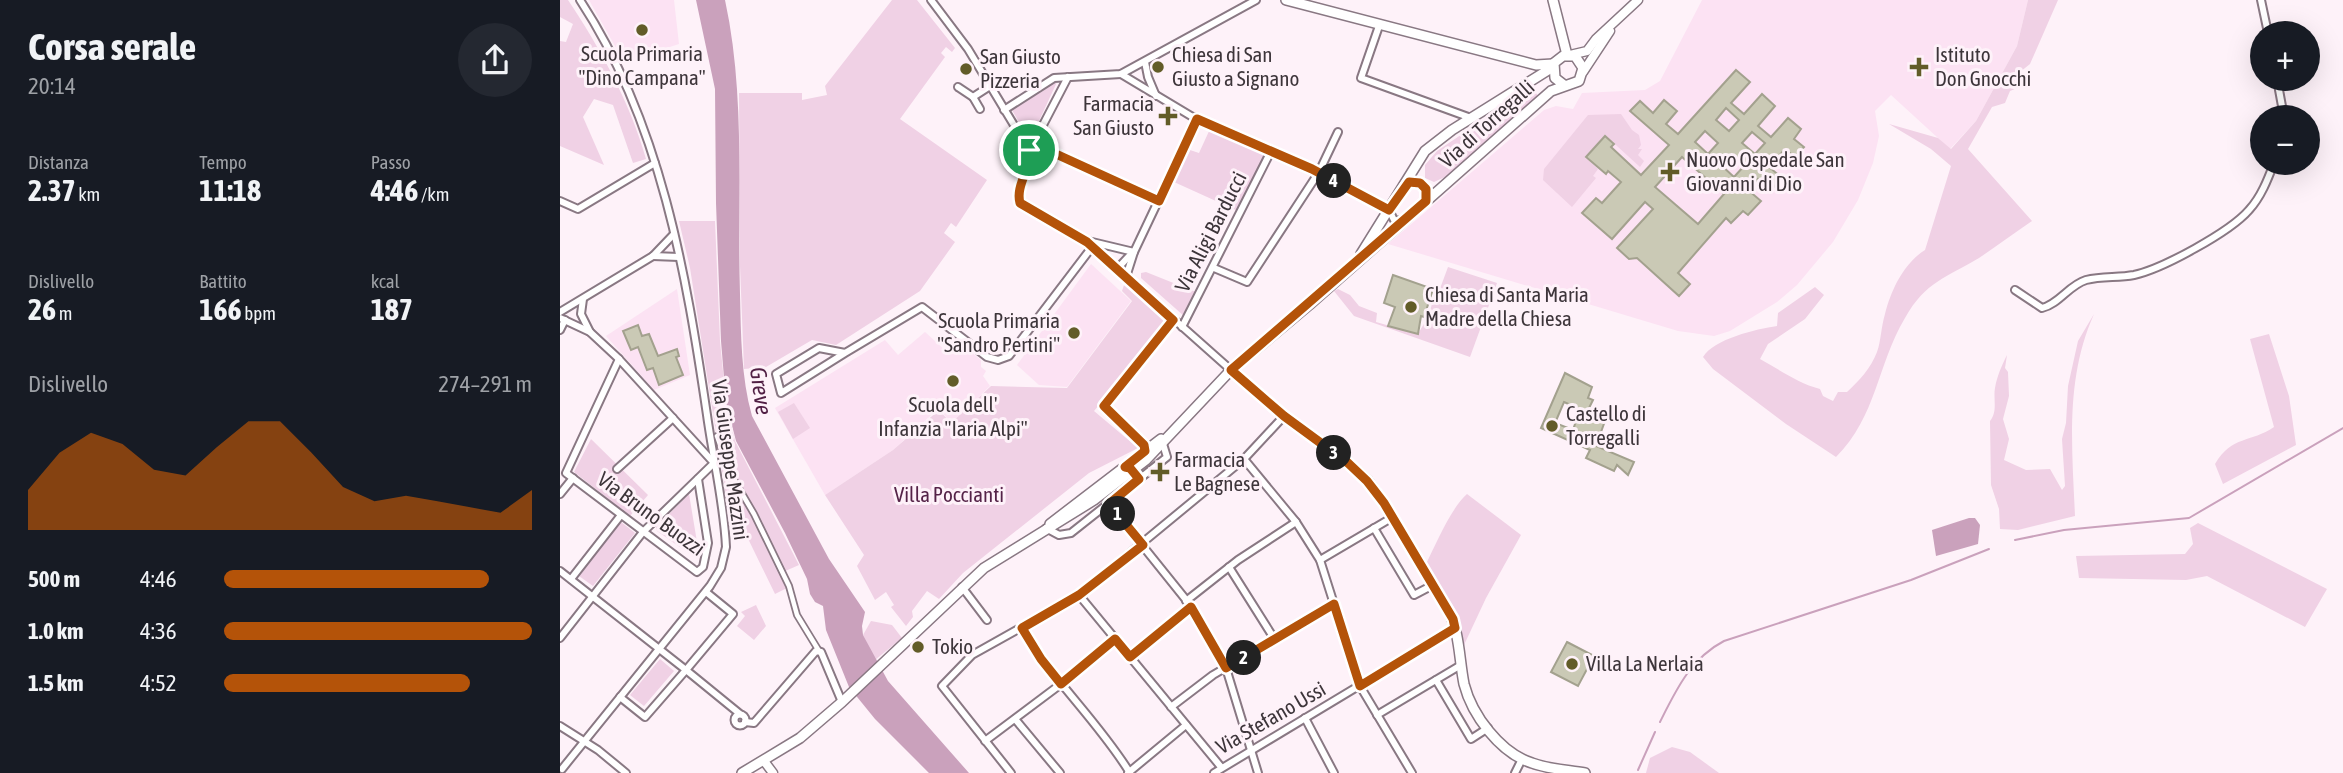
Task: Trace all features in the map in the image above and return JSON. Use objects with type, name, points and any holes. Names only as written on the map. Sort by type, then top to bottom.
[{"type":"main road","points":[[1286,0],[1536,65],[1554,65],[1568,55]]},
{"type":"main road","points":[[1553,0],[1568,55]]},
{"type":"main road","points":[[1554,65],[1555,78],[1564,85],[1576,83],[1583,72],[1579,60],[1568,55]]},
{"type":"main road","name":"Via di Torregalli","points":[[1354,265],[1425,151],[1554,65]]},
{"type":"main road","name":"Via di Torregalli","points":[[1181,422],[1231,370],[1551,91],[1564,85]]},
{"type":"main road","points":[[1231,370],[1284,416],[1357,471],[1375,490],[1448,610],[1455,628],[1470,700],[1506,749],[1533,764],[1585,773]]},
{"type":"main road","points":[[742,773],[800,737],[845,700],[962,587],[996,560],[1094,500],[1145,451],[1181,422]]},
{"type":"main road","points":[[1128,469],[1163,444],[1181,422]]},
{"type":"street","name":"Via Giuseppe Mazzini","points":[[563,770],[706,592],[721,568],[726,547],[691,313],[674,234],[655,163],[622,76],[580,0]]},
{"type":"street","points":[[932,0],[968,49],[1004,110],[1032,147],[1159,201]]},
{"type":"street","points":[[1004,110],[1049,80],[1117,75],[1256,0]]},
{"type":"street","points":[[1568,55],[1587,51],[1596,39],[1638,0]]},
{"type":"street","points":[[2261,0],[2265,21]]},
{"type":"street","points":[[1583,72],[1616,21]]},
{"type":"street","points":[[1379,26],[1361,78],[1471,118]]},
{"type":"street","points":[[1145,62],[1157,97]]},
{"type":"street","points":[[1117,75],[1197,119],[1320,172],[1389,210],[1394,220],[1404,221]]},
{"type":"street","points":[[1068,77],[1032,147],[1018,196],[1020,203],[1082,239],[1231,370]]},
{"type":"street","points":[[973,97],[990,86]]},
{"type":"street","points":[[958,87],[973,97],[980,109]]},
{"type":"street","points":[[1126,277],[1134,252],[1197,119]]},
{"type":"street","points":[[1214,268],[1247,282],[1320,172],[1338,132]]},
{"type":"street","name":"Via Aligi Barducci","points":[[1182,327],[1271,151]]},
{"type":"street","points":[[560,201],[578,209],[655,163]]},
{"type":"street","points":[[2015,290],[2042,308],[2051,306],[2082,281],[2108,276],[2131,276],[2154,270],[2200,244],[2249,210],[2269,175]]},
{"type":"street","points":[[1405,184],[1413,182],[1423,186],[1426,201]]},
{"type":"street","points":[[560,312],[653,256],[674,234]]},
{"type":"street","points":[[1082,239],[1134,252]]},
{"type":"street","points":[[845,353],[819,348],[776,374],[781,393],[922,307],[987,357],[998,360],[1009,356],[1092,247]]},
{"type":"street","points":[[1117,269],[1134,252]]},
{"type":"street","points":[[653,256],[679,257]]},
{"type":"street","points":[[583,299],[581,314],[590,332]]},
{"type":"street","points":[[560,330],[562,319],[590,332],[619,359],[714,463],[643,532],[560,638]]},
{"type":"street","points":[[1145,451],[1143,443],[1104,406],[1173,320]]},
{"type":"street","points":[[560,494],[573,478],[566,472],[619,359]]},
{"type":"street","points":[[1011,773],[942,686],[972,655],[1079,595],[1143,545],[1244,459],[1284,416]]},
{"type":"street","points":[[617,470],[673,418]]},
{"type":"street","points":[[717,436],[730,473],[754,514],[789,586],[797,615],[845,700]]},
{"type":"street","points":[[1046,528],[1055,534],[1072,533],[1167,457],[1163,444]]},
{"type":"street","points":[[1244,459],[1296,522],[1320,560],[1360,686],[1412,773]]},
{"type":"street","points":[[1128,469],[1139,479]]},
{"type":"street","name":"Via Bruno Buozzi","points":[[573,478],[696,572],[700,571],[705,562],[708,543],[698,479]]},
{"type":"street","points":[[1109,504],[1188,604],[1226,668],[1253,749],[1258,773]]},
{"type":"street","points":[[571,579],[621,515]]},
{"type":"street","points":[[1320,560],[1393,517]]},
{"type":"street","points":[[1130,657],[1228,567],[1296,522]]},
{"type":"street","points":[[1374,528],[1414,595],[1433,584]]},
{"type":"street","points":[[1228,567],[1275,640]]},
{"type":"street","points":[[560,571],[740,715],[735,718],[735,723],[739,726],[745,722],[754,723],[811,654],[819,651]]},
{"type":"street","points":[[962,587],[987,620]]},
{"type":"street","points":[[620,697],[645,717],[733,614],[706,592]]},
{"type":"street","points":[[1079,595],[1221,767]]},
{"type":"street","points":[[1171,707],[1226,668],[1334,604]]},
{"type":"street","points":[[1022,628],[1037,653],[1129,773],[1186,725]]},
{"type":"street","name":"Via Stefano Ussi","points":[[1214,773],[1455,628]]},
{"type":"street","points":[[985,741],[1115,639]]},
{"type":"street","points":[[1377,715],[1461,665]]},
{"type":"street","points":[[1436,680],[1471,739],[1488,728]]},
{"type":"street","points":[[1305,718],[1334,773]]},
{"type":"street","points":[[1015,719],[1060,773]]},
{"type":"street","points":[[560,726],[626,773]]},
{"type":"street","points":[[1515,773],[1522,759]]},
{"type":"street","points":[[764,761],[773,773]]},
{"type":"shaded area","name":"Scuola Primaria \"Dino Campana\"","points":[[589,0],[674,0],[679,44],[624,62]]},
{"type":"shaded area","points":[[696,0],[725,0],[732,36],[738,110],[741,340],[752,416],[829,559],[865,612],[863,635],[888,681],[969,773],[929,773],[875,719],[849,687],[826,630],[823,606],[815,602],[810,594],[807,579],[785,533],[736,441],[726,402],[721,341],[715,89]]},
{"type":"shaded area","name":"Nuovo Ospedale San Giovanni di Dio","points":[[1702,0],[2028,0],[2017,46],[1976,121],[1950,149],[1891,95],[1875,111],[1879,136],[1873,163],[1858,200],[1833,242],[1797,285],[1777,302],[1730,331],[1714,336],[1678,331],[1388,244],[1544,110],[1556,106],[1573,109],[1582,93],[1645,90],[1660,81]]},
{"type":"shaded area","name":"Scuola Primaria \"Sandro Pertini\"","points":[[1091,264],[1131,301],[1067,387],[1039,385],[1017,365]]},
{"type":"shaded area","points":[[677,289],[690,375],[654,390],[606,336]]},
{"type":"shaded area","points":[[925,332],[947,352],[956,340],[981,360],[981,367],[986,371],[983,376],[990,386],[951,423],[939,408],[893,450],[825,495],[775,408],[885,340],[898,355]]},
{"type":"shaded area","points":[[1975,518],[1980,525],[1978,544],[1936,556],[1932,530]]},
{"type":"green space","points":[[560,0],[568,0],[603,56],[632,117],[646,159],[633,163],[613,105],[594,99],[583,117],[604,165],[560,146],[560,41],[566,42],[573,24],[560,17]]},
{"type":"green space","points":[[892,0],[917,0],[955,48],[952,52],[946,47],[941,53],[945,57],[900,119],[987,180],[956,227],[951,223],[944,233],[955,242],[920,291],[836,345],[812,340],[766,367],[744,369],[740,266],[739,93],[802,93],[802,100],[827,95],[825,86]]},
{"type":"green space","points":[[2028,0],[2058,0],[2030,64],[2020,72],[2022,86],[2010,91],[2005,103],[1992,107],[1968,149],[2032,221],[1979,258],[1929,288],[1921,296],[1896,336],[1860,425],[1836,457],[1786,424],[1713,369],[1703,357],[1726,340],[1747,332],[1777,326],[1778,313],[1815,287],[1824,295],[1805,319],[1768,344],[1760,359],[1797,380],[1820,389],[1823,396],[1833,401],[1838,392],[1847,392],[1860,379],[1877,352],[1885,314],[1895,287],[1911,262],[1925,250],[1951,166],[1931,149],[1889,124],[1938,138],[1951,149],[1976,121],[2017,46]]},
{"type":"green space","points":[[1057,82],[1032,136],[1025,133],[1012,110]]},
{"type":"green space","points":[[1532,87],[1538,96],[1447,176],[1434,182],[1425,178],[1425,165],[1437,151]]},
{"type":"green space","points":[[1621,114],[1639,135],[1641,145],[1638,149],[1642,149],[1638,155],[1644,161],[1640,167],[1605,135],[1585,157],[1598,169],[1593,176],[1596,178],[1572,207],[1543,180],[1544,169],[1588,115]]},
{"type":"green space","points":[[1210,129],[1267,152],[1238,211],[1174,182],[1190,150],[1199,153]]},
{"type":"green space","points":[[679,221],[715,221],[720,341],[726,402],[735,441],[799,565],[783,572],[787,588],[775,594],[736,514],[729,515],[690,268]]},
{"type":"green space","points":[[1448,267],[1497,283],[1470,357],[1354,316],[1334,291],[1338,289],[1350,295],[1359,306],[1377,313],[1376,322],[1418,334],[1429,315],[1437,285],[1441,286]]},
{"type":"green space","points":[[1146,272],[1196,292],[1184,316],[1141,278],[1141,273]]},
{"type":"green space","name":"Villa Poccianti","points":[[1124,285],[1167,323],[1094,411],[1138,448],[1089,473],[963,573],[939,599],[927,591],[912,611],[913,617],[906,626],[891,607],[894,605],[886,592],[875,600],[857,566],[864,555],[825,495],[893,450],[939,410],[951,423],[991,386],[1067,388],[1132,301],[1122,291]]},
{"type":"green space","points":[[2094,314],[2078,363],[2074,388],[2072,438],[2075,516],[2018,530],[2000,529],[1999,509],[1991,485],[1990,421],[1994,413],[1997,379],[2007,355],[2005,368],[2008,372],[2009,396],[2003,419],[2009,439],[2004,460],[2026,470],[2050,469],[2062,490],[2065,486],[2062,439],[2066,423],[2068,386],[2078,341]]},
{"type":"green space","points":[[2269,334],[2289,396],[2296,445],[2223,484],[2215,464],[2221,455],[2235,444],[2274,427],[2250,339]]},
{"type":"green space","points":[[794,403],[810,428],[793,439],[778,412]]},
{"type":"green space","points":[[591,439],[648,495],[630,516],[574,472]]},
{"type":"green space","points":[[689,494],[697,542],[694,557],[657,531],[656,527]]},
{"type":"green space","points":[[1467,494],[1521,535],[1464,645],[1455,609],[1426,564],[1450,517]]},
{"type":"green space","points":[[621,522],[635,533],[593,586],[579,576]]},
{"type":"green space","points":[[2198,523],[2327,589],[2305,627],[2207,576],[2186,580],[2079,578],[2076,556],[2185,554],[2193,544],[2190,528]]},
{"type":"green space","points":[[756,605],[766,626],[754,640],[737,626],[745,616],[741,612]]},
{"type":"green space","points":[[871,621],[892,625],[902,638],[875,660],[863,635]]},
{"type":"green space","points":[[660,659],[674,671],[644,706],[630,695]]},
{"type":"green space","points":[[1672,747],[1690,752],[1719,773],[1646,773],[1650,758]]},
{"type":"building","points":[[1736,70],[1750,82],[1731,103],[1744,114],[1762,94],[1775,106],[1758,126],[1771,137],[1788,118],[1801,129],[1794,139],[1804,147],[1795,157],[1785,149],[1769,167],[1782,178],[1771,190],[1758,179],[1748,190],[1761,201],[1748,215],[1743,211],[1731,223],[1726,218],[1678,273],[1690,284],[1679,296],[1637,258],[1629,259],[1617,248],[1653,209],[1645,202],[1612,239],[1582,213],[1596,198],[1602,203],[1621,182],[1608,171],[1606,174],[1586,157],[1605,136],[1614,144],[1611,147],[1641,175],[1669,145],[1630,111],[1640,101],[1653,113],[1664,100],[1677,111],[1666,124],[1678,134]],"holes":[[[1726,108],[1739,120],[1729,131],[1716,120]],[[1705,131],[1718,143],[1708,154],[1695,142]],[[1752,132],[1765,143],[1755,154],[1742,143]],[[1731,155],[1744,166],[1734,177],[1722,166]],[[1682,157],[1724,194],[1698,224],[1655,187]]]},
{"type":"building","name":"Chiesa di Santa Maria Madre della Chiesa","points":[[1393,275],[1433,289],[1424,317],[1421,316],[1418,334],[1388,326],[1395,307],[1384,303]]},
{"type":"building","points":[[638,325],[642,336],[649,334],[658,356],[677,349],[679,356],[676,357],[683,375],[659,385],[653,368],[647,370],[638,347],[631,350],[623,331]]},
{"type":"building","name":"Castello di Torregalli","points":[[1565,373],[1592,387],[1588,398],[1593,400],[1588,410],[1606,418],[1596,446],[1634,462],[1628,475],[1617,465],[1614,471],[1586,458],[1590,450],[1541,428]],"holes":[[[1564,402],[1580,409],[1573,430],[1555,423]]]},
{"type":"building","name":"Villa La Nerlaia","points":[[1567,642],[1594,656],[1578,686],[1551,672]]},
{"type":"waterway","points":[[2015,540],[2064,530],[2189,518],[2343,428]]},
{"type":"waterway","points":[[1660,722],[1693,666],[1702,656],[1724,641],[1911,580],[1989,549]]},
{"type":"waterway","points":[[1638,770],[1655,732]]},
{"type":"place","name":"Scuola Primaria \"Dino Campana\"","points":[[642,30]]},
{"type":"place","name":"Chiesa di San Giusto a Signano","points":[[1158,67]]},
{"type":"place","name":"Istituto Don Gnocchi","points":[[1919,67]]},
{"type":"place","name":"San Giusto Pizzeria","points":[[966,69]]},
{"type":"place","name":"Farmacia San Giusto","points":[[1168,116]]},
{"type":"place","name":"Nuovo Ospedale San Giovanni di Dio","points":[[1670,172]]},
{"type":"place","name":"Chiesa di Santa Maria Madre della Chiesa","points":[[1411,307]]},
{"type":"place","name":"Scuola Primaria \"Sandro Pertini\"","points":[[1074,333]]},
{"type":"place","name":"Scuola dell' Infanzia \"Iaria Alpi\"","points":[[953,381]]},
{"type":"place","name":"Castello di Torregalli","points":[[1552,426]]},
{"type":"place","name":"Farmacia Le Bagnese","points":[[1160,472]]},
{"type":"place","name":"Tokio","points":[[918,647]]},
{"type":"place","name":"Villa La Nerlaia","points":[[1572,664]]},
{"type":"route","points":[[1197,119],[1312,169],[1389,210],[1405,184],[1418,183],[1426,189],[1426,201],[1231,370],[1304,432],[1348,463],[1375,490],[1448,610],[1455,628],[1360,686],[1334,604],[1226,668],[1191,607],[1130,657],[1115,639],[1061,684],[1041,659],[1022,628],[1079,595],[1143,545],[1109,504],[1139,479],[1130,468],[1125,467],[1145,451],[1144,445],[1104,406],[1173,320],[1087,242],[1047,216],[1020,203],[1018,196],[1030,160],[1029,150],[1034,144],[1159,201],[1197,119]]},
{"type":"water label","name":"Greve","points":[[761,391]]}]
